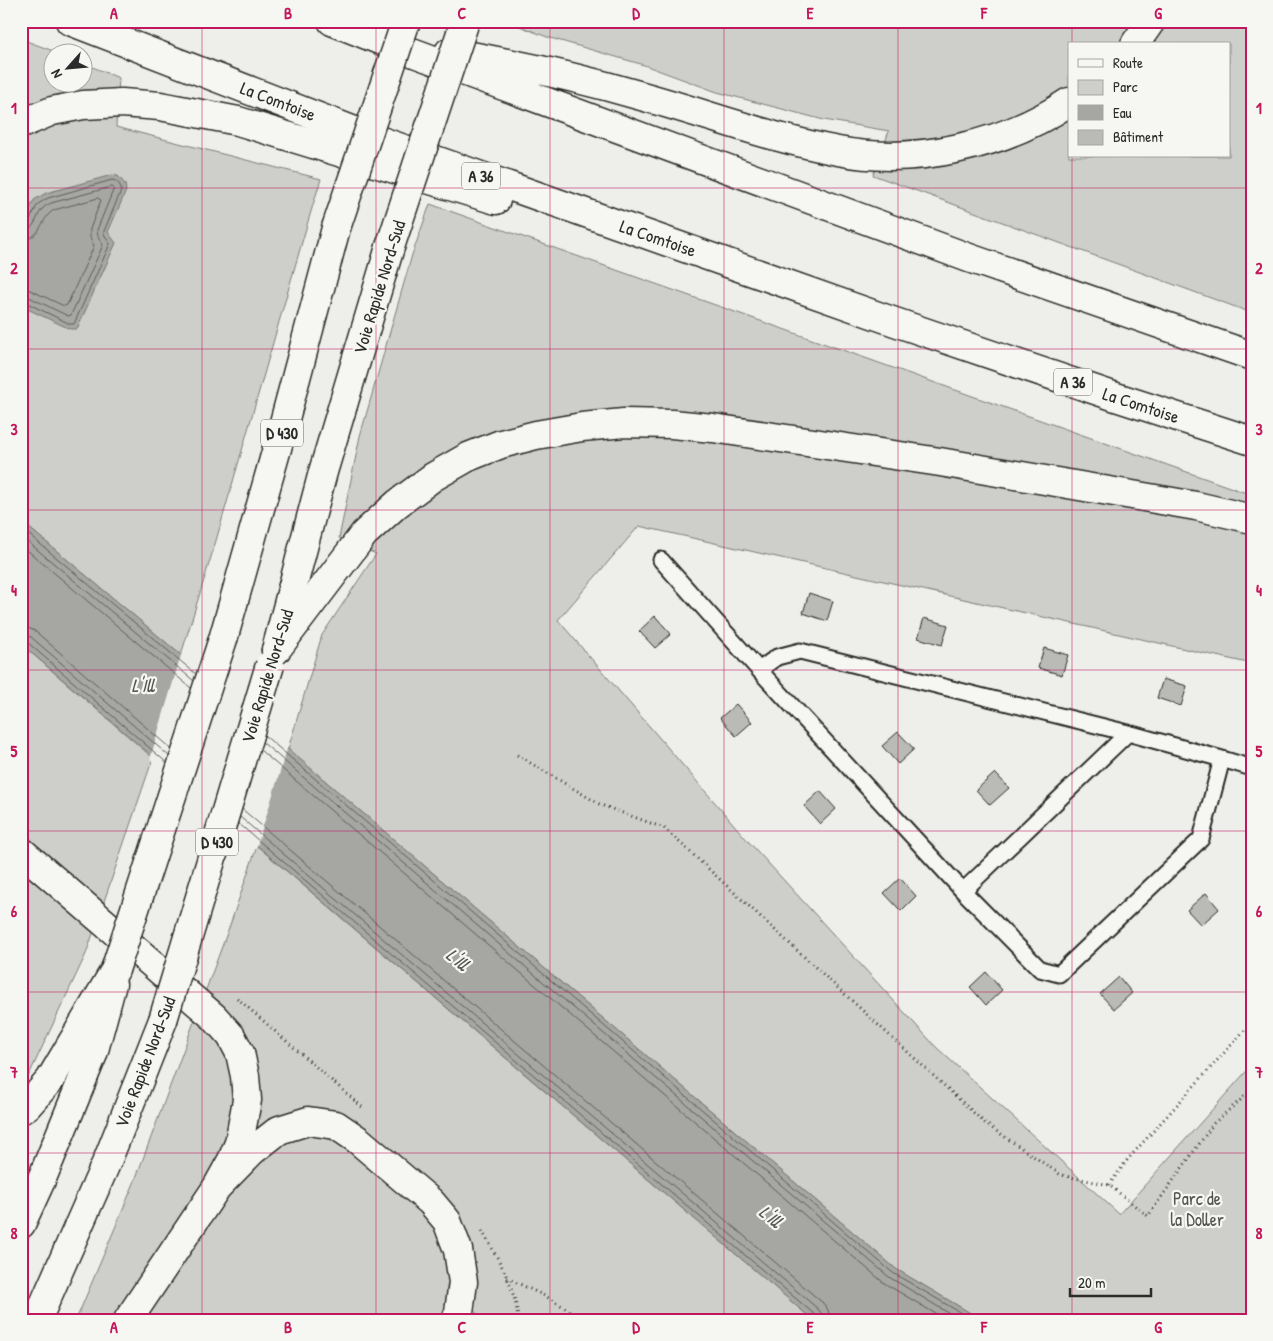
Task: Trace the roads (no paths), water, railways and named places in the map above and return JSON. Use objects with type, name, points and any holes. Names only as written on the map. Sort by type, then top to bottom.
[{"type":"main road","name":"La Comtoise","points":[[70,21],[370,136],[895,322],[1252,441]]},
{"type":"main road","points":[[332,21],[969,258],[1252,356]]},
{"type":"main road","name":"D 430","points":[[21,1224],[93,1054],[115,970],[224,636],[279,443],[336,228],[406,21]]},
{"type":"main road","name":"Voie Rapide Nord-Sud","points":[[37,1320],[108,1159],[163,1020],[273,658],[323,472],[390,247],[465,21]]},
{"type":"main road","points":[[1136,42],[1151,21]]},
{"type":"main road","points":[[382,41],[506,62],[637,94],[777,137],[840,151],[880,155],[950,150],[988,141],[1022,129],[1068,103]]},
{"type":"main road","points":[[21,124],[52,111],[83,105],[122,103],[160,106],[238,120],[895,322]]},
{"type":"main road","points":[[273,658],[364,534],[433,477],[468,457],[501,444],[536,435],[582,427],[624,423],[672,424],[713,428],[940,462],[1196,506],[1252,519]]},
{"type":"main road","points":[[21,851],[214,1017],[230,1036],[240,1053],[245,1076],[247,1100],[239,1143],[232,1160],[217,1187],[128,1320]]},
{"type":"main road","points":[[21,1110],[28,1105],[50,1080],[115,970]]},
{"type":"main road","points":[[217,1187],[252,1151],[279,1130],[308,1121],[336,1125],[358,1140],[431,1202],[447,1222],[458,1250],[463,1282],[459,1312],[456,1320]]},
{"type":"lane","points":[[661,560],[759,670],[963,891],[1040,969],[1059,974],[1201,839],[1222,759]]},
{"type":"lane","points":[[759,670],[777,657],[800,651],[1128,733],[1252,768]]},
{"type":"lane","points":[[963,891],[1128,733]]},
{"type":"water","points":[[112,175],[118,176],[125,184],[126,191],[108,232],[116,243],[77,329],[70,329],[21,306],[21,225],[34,200],[46,193]]},
{"type":"water","name":"L'Ill","points":[[21,521],[181,655],[288,749],[896,1269],[982,1320],[813,1320],[21,644]]},
{"type":"park label","name":"Parc de la Doller","points":[[1197,1208]]}]
